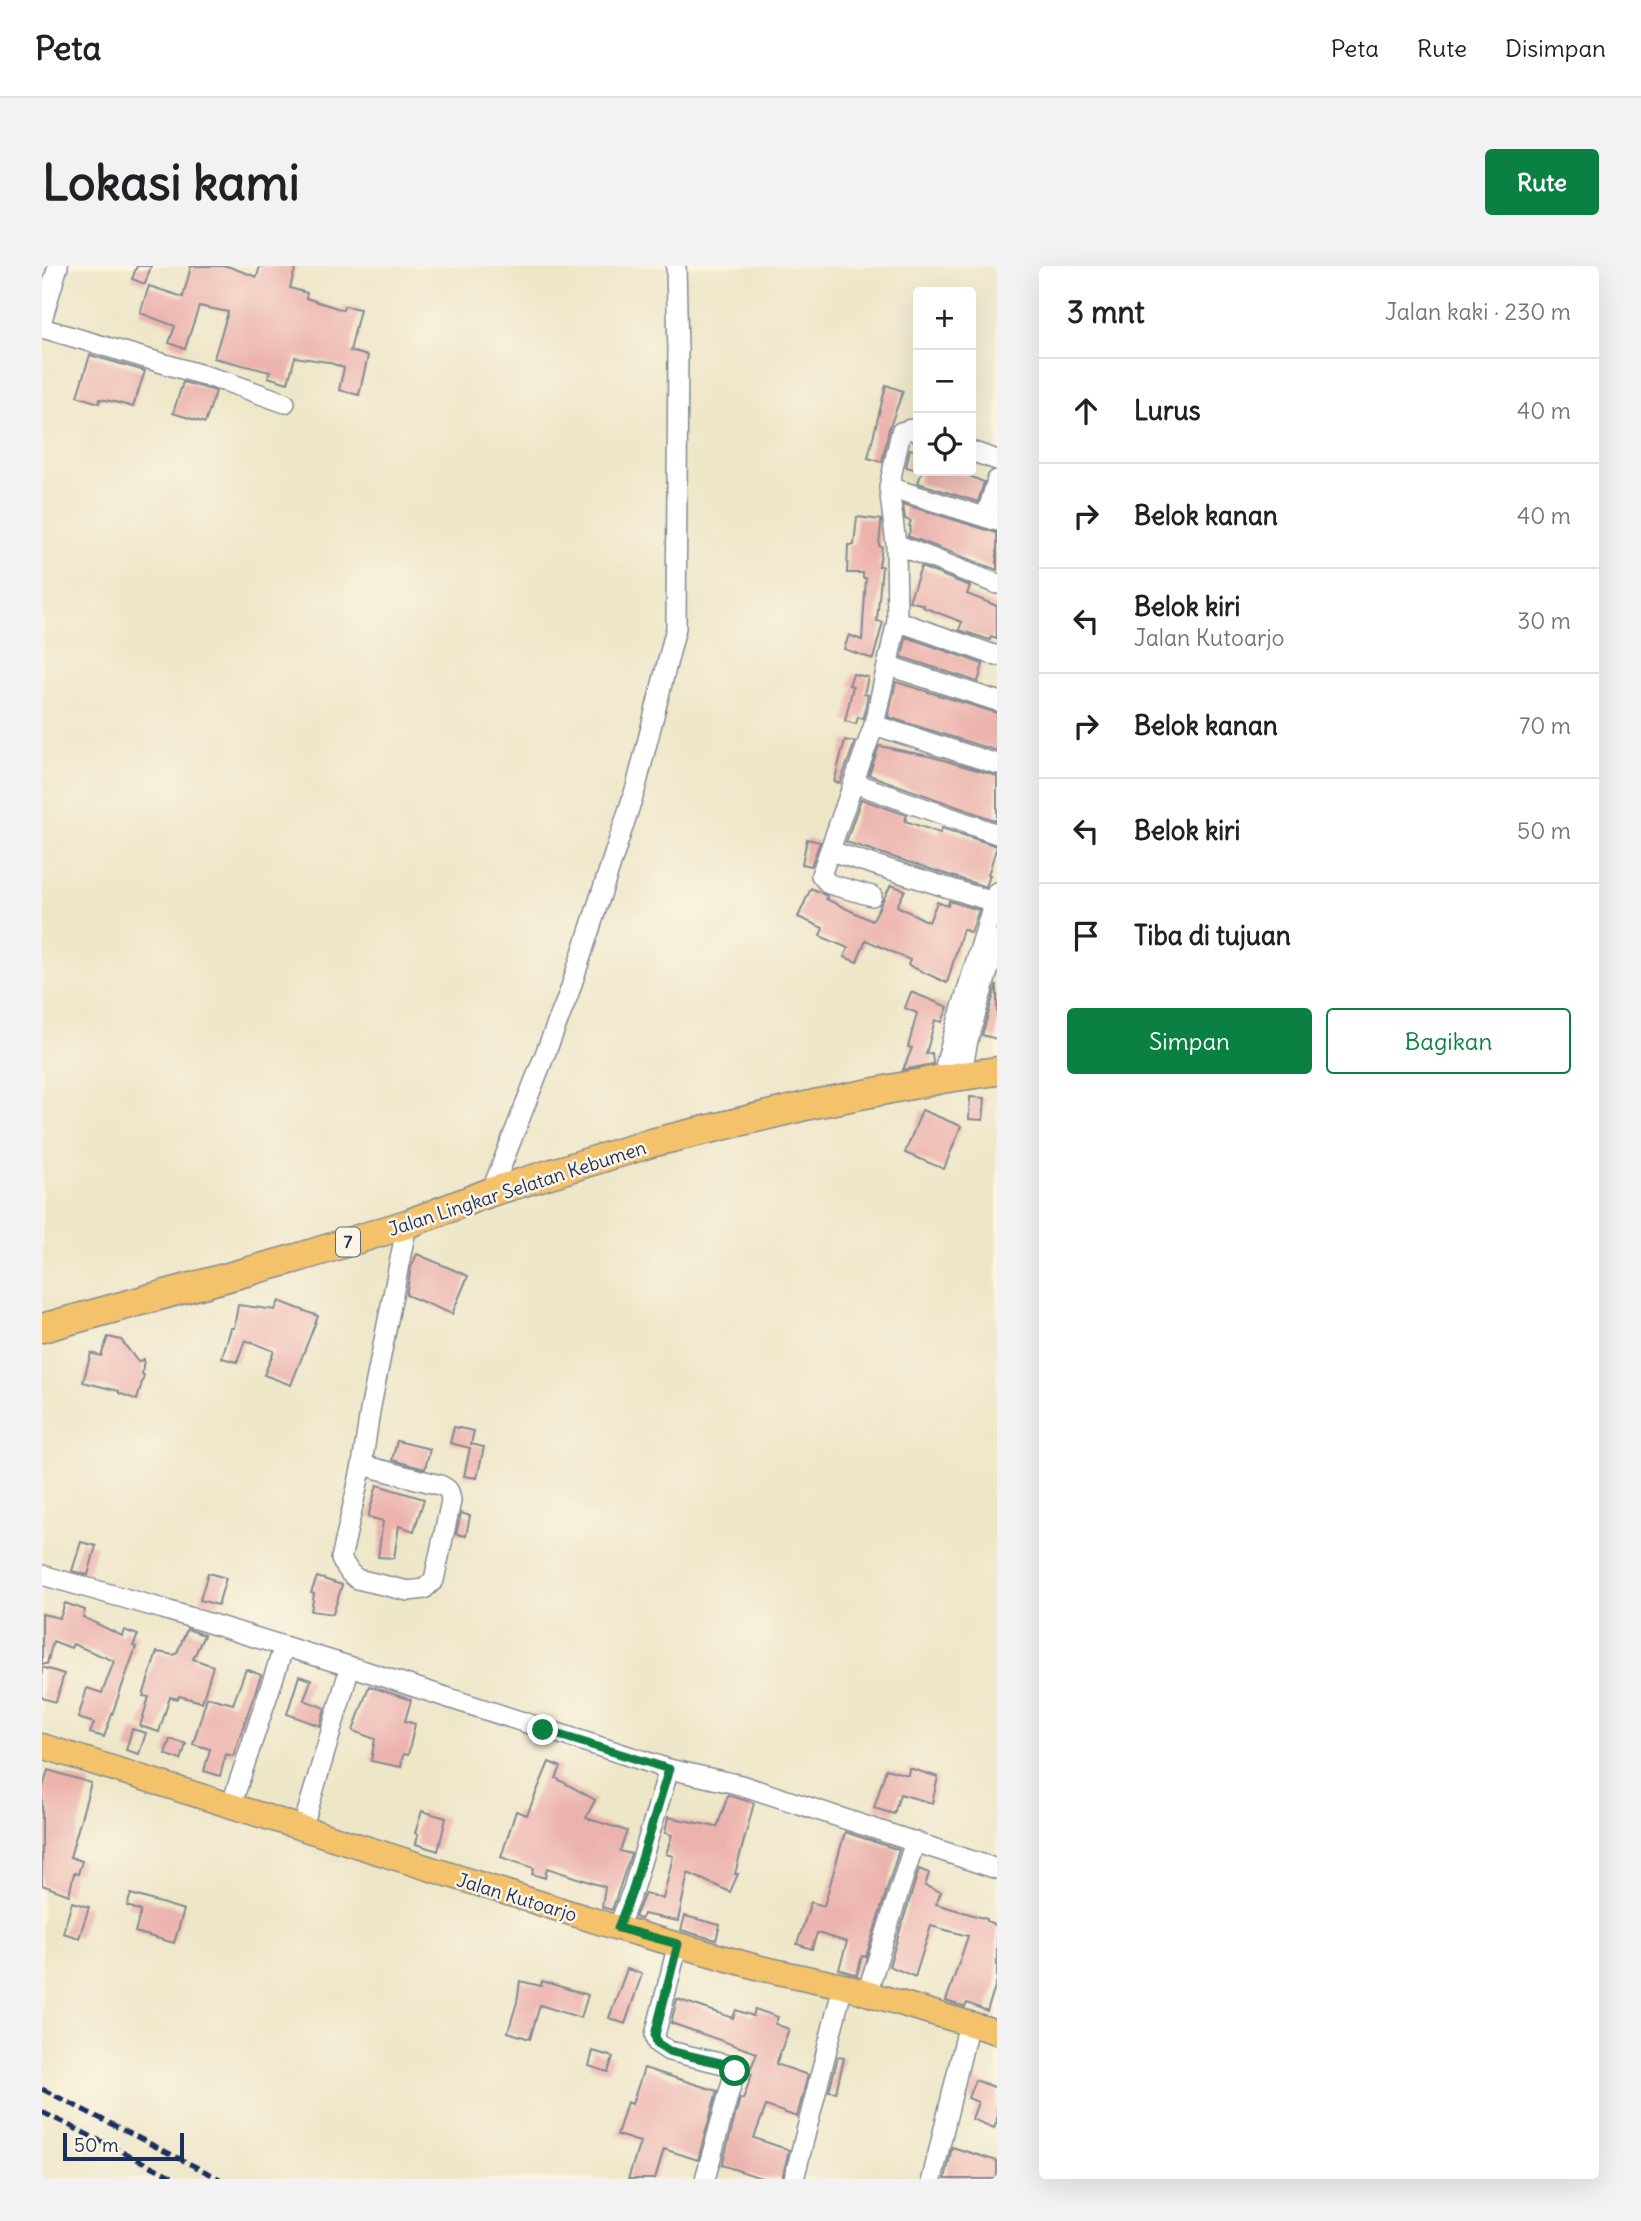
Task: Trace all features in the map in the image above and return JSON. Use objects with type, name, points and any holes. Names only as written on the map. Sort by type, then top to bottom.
[{"type":"highway","name":"Jalan Lingkar Selatan Kebumen","points":[[42,1328],[285,1262],[407,1224],[491,1192],[650,1143],[814,1104],[997,1071]]},
{"type":"main road","name":"Jalan Kutoarjo","points":[[42,1746],[618,1928],[760,1968],[843,1986],[997,2032]]},
{"type":"street","points":[[42,320],[58,266]]},
{"type":"street","points":[[491,1192],[573,980],[636,787],[676,628],[676,266]]},
{"type":"street","points":[[42,328],[227,382],[285,403]]},
{"type":"street","points":[[872,896],[829,884],[821,875],[874,725],[888,666],[897,621],[896,544],[889,487],[901,432],[913,430]]},
{"type":"street","points":[[976,453],[997,460]]},
{"type":"street","points":[[889,487],[992,519],[997,480]]},
{"type":"street","points":[[896,544],[997,584]]},
{"type":"street","points":[[897,621],[997,656]]},
{"type":"street","points":[[888,666],[996,698]]},
{"type":"street","points":[[874,725],[997,764]]},
{"type":"street","points":[[854,783],[997,834]]},
{"type":"street","points":[[830,851],[996,899],[982,966],[952,1078]]},
{"type":"street","points":[[982,966],[997,940]]},
{"type":"street","points":[[362,1465],[440,1485],[448,1488],[450,1492],[451,1501],[434,1580],[424,1589],[408,1591],[357,1579],[341,1559],[362,1465],[407,1224]]},
{"type":"street","points":[[42,1575],[284,1646],[669,1769],[741,1785],[997,1869]]},
{"type":"street","points":[[231,1806],[284,1646]]},
{"type":"street","points":[[302,1830],[350,1667]]},
{"type":"street","points":[[618,1928],[633,1889],[669,1769]]},
{"type":"street","points":[[867,1993],[915,1841]]},
{"type":"street","points":[[678,1944],[655,2035],[657,2043],[669,2051],[729,2065],[735,2071],[705,2179]]},
{"type":"street","points":[[794,2179],[843,1986]]},
{"type":"street","points":[[932,2179],[969,2023]]},
{"type":"building","points":[[137,266],[151,266],[145,284],[132,279]]},
{"type":"building","points":[[191,266],[227,266],[257,277],[260,266],[296,266],[290,288],[307,293],[306,298],[343,310],[344,306],[360,309],[350,351],[368,356],[359,395],[339,390],[344,368],[328,362],[295,357],[288,383],[268,377],[270,372],[214,358],[228,312],[199,306],[185,349],[169,343],[175,326],[140,313],[149,286],[183,297]]},
{"type":"building","points":[[90,355],[145,371],[133,407],[100,399],[99,403],[77,396]]},
{"type":"building","points":[[183,382],[216,391],[205,423],[173,413]]},
{"type":"building","points":[[886,385],[903,391],[889,429],[882,462],[868,458]]},
{"type":"building","points":[[910,449],[913,450],[913,469],[906,467]]},
{"type":"building","points":[[920,476],[969,476],[984,482],[978,502],[918,483]]},
{"type":"building","points":[[903,504],[997,533],[997,570],[908,536],[911,521],[905,519]]},
{"type":"building","points":[[857,517],[881,520],[879,546],[882,547],[879,566],[882,566],[877,621],[883,622],[873,659],[844,649],[849,635],[862,640],[866,578],[863,578],[863,573],[847,573],[848,545],[854,545]]},
{"type":"building","points":[[921,567],[970,586],[967,594],[997,606],[997,639],[991,637],[990,640],[959,630],[962,622],[909,601]]},
{"type":"building","points":[[906,637],[983,664],[978,682],[902,657]]},
{"type":"building","points":[[853,674],[868,677],[864,694],[868,695],[863,719],[858,717],[856,724],[845,721]]},
{"type":"building","points":[[896,682],[997,713],[997,751],[888,717]]},
{"type":"building","points":[[845,740],[855,742],[840,783],[834,782]]},
{"type":"building","points":[[879,746],[933,757],[997,776],[997,821],[869,775]]},
{"type":"building","points":[[861,799],[907,815],[905,821],[940,833],[942,828],[997,846],[986,887],[846,842]]},
{"type":"building","points":[[807,839],[820,842],[811,866],[802,864]]},
{"type":"building","points":[[891,885],[905,890],[897,906],[929,922],[937,902],[948,906],[949,901],[979,910],[971,933],[963,929],[947,983],[908,965],[910,960],[866,940],[857,962],[844,957],[848,948],[820,936],[823,928],[798,917],[811,888],[827,896],[826,899],[872,921]]},
{"type":"building","points":[[997,984],[997,1039],[982,1035]]},
{"type":"building","points":[[911,992],[948,1007],[942,1022],[935,1020],[926,1054],[932,1053],[933,1064],[903,1070],[912,1048],[908,1047],[917,1013],[905,1008]]},
{"type":"building","points":[[970,1097],[985,1098],[983,1120],[969,1119]]},
{"type":"building","points":[[922,1110],[961,1126],[944,1169],[905,1153]]},
{"type":"building","points":[[417,1254],[468,1276],[452,1314],[406,1295],[411,1267]]},
{"type":"building","points":[[279,1301],[318,1316],[291,1385],[264,1375],[274,1351],[245,1340],[237,1362],[222,1358],[231,1328],[234,1328],[238,1305],[275,1310]]},
{"type":"building","points":[[108,1337],[121,1340],[138,1362],[144,1359],[144,1375],[137,1400],[119,1391],[83,1382],[91,1353],[101,1356]]},
{"type":"building","points":[[454,1427],[474,1431],[471,1444],[484,1447],[477,1478],[464,1476],[470,1448],[450,1443]]},
{"type":"building","points":[[397,1441],[430,1449],[425,1469],[392,1460]]},
{"type":"building","points":[[377,1485],[424,1499],[414,1531],[399,1526],[394,1558],[378,1557],[383,1521],[368,1517]]},
{"type":"building","points":[[461,1513],[470,1516],[466,1536],[456,1534]]},
{"type":"building","points":[[81,1542],[96,1546],[88,1575],[72,1571]]},
{"type":"building","points":[[208,1573],[226,1578],[218,1605],[200,1600]]},
{"type":"building","points":[[317,1577],[342,1585],[333,1614],[311,1611],[314,1594],[311,1593]]},
{"type":"building","points":[[65,1603],[85,1610],[83,1617],[122,1636],[124,1630],[138,1635],[104,1737],[90,1733],[94,1723],[78,1718],[87,1688],[102,1693],[114,1661],[73,1644],[71,1648],[53,1641],[47,1664],[42,1664],[42,1614],[60,1618]]},
{"type":"building","points":[[187,1629],[204,1635],[193,1659],[213,1666],[202,1702],[179,1696],[178,1699],[170,1697],[159,1732],[140,1726],[149,1697],[143,1696],[157,1652],[174,1655],[177,1653]]},
{"type":"building","points":[[42,1667],[64,1674],[56,1702],[42,1698]]},
{"type":"building","points":[[246,1669],[261,1675],[233,1756],[226,1754],[220,1776],[204,1771],[210,1749],[193,1744],[207,1697],[233,1704]]},
{"type":"building","points":[[299,1676],[311,1680],[304,1700],[325,1708],[320,1726],[287,1714]]},
{"type":"building","points":[[369,1686],[411,1700],[405,1721],[415,1724],[408,1755],[403,1754],[401,1767],[371,1761],[375,1739],[353,1731]]},
{"type":"building","points":[[132,1729],[146,1733],[139,1754],[126,1750]]},
{"type":"building","points":[[170,1739],[186,1744],[181,1760],[165,1754]]},
{"type":"building","points":[[549,1762],[561,1767],[556,1778],[595,1800],[586,1818],[627,1831],[620,1851],[631,1854],[612,1910],[602,1907],[605,1887],[547,1868],[545,1878],[532,1874],[534,1868],[501,1857],[516,1811],[527,1815]]},
{"type":"building","points":[[909,1768],[938,1777],[932,1803],[900,1794],[894,1814],[874,1808],[886,1769],[908,1775]]},
{"type":"building","points":[[48,1770],[91,1783],[70,1857],[82,1861],[78,1874],[74,1873],[69,1895],[42,1885],[42,1791]]},
{"type":"building","points":[[728,1795],[754,1803],[735,1874],[738,1874],[730,1892],[688,1873],[678,1921],[643,1914],[641,1919],[635,1917],[645,1893],[663,1899],[673,1856],[666,1854],[672,1835],[665,1833],[668,1817],[717,1827]]},
{"type":"building","points":[[422,1811],[446,1818],[438,1851],[416,1844],[418,1834],[415,1833]]},
{"type":"building","points":[[845,1832],[899,1850],[866,1957],[862,1956],[857,1975],[839,1969],[847,1942],[817,1933],[812,1949],[797,1944],[811,1902],[824,1906]]},
{"type":"building","points":[[919,1869],[929,1873],[925,1886],[941,1892],[936,1904],[987,1919],[997,1926],[997,1981],[987,2011],[967,2003],[965,2007],[946,2001],[968,1936],[931,1926],[915,1977],[889,1966]]},
{"type":"building","points":[[131,1894],[184,1910],[174,1943],[135,1932],[141,1911],[127,1906]]},
{"type":"building","points":[[72,1902],[89,1907],[79,1938],[63,1933]]},
{"type":"building","points":[[685,1916],[720,1925],[716,1940],[681,1930]]},
{"type":"building","points":[[627,1969],[642,1974],[625,2024],[609,2018]]},
{"type":"building","points":[[520,1981],[541,1986],[542,1981],[588,1995],[581,2018],[540,2005],[530,2039],[508,2032]]},
{"type":"building","points":[[677,1999],[733,2018],[736,2010],[753,2016],[755,2009],[778,2017],[775,2024],[789,2029],[776,2064],[808,2075],[797,2117],[766,2106],[754,2138],[789,2150],[782,2179],[764,2179],[722,2165],[740,2098],[743,2099],[757,2053],[671,2023]]},
{"type":"building","points":[[593,2051],[613,2057],[608,2072],[589,2066]]},
{"type":"building","points":[[838,2057],[844,2058],[836,2092],[829,2091]]},
{"type":"building","points":[[644,2068],[717,2091],[698,2160],[664,2149],[655,2179],[628,2179],[640,2142],[617,2135],[627,2102],[632,2104]]},
{"type":"building","points":[[975,2080],[997,2088],[997,2121],[994,2128],[972,2119],[978,2102],[968,2098]]},
{"type":"building","points":[[952,2147],[997,2161],[997,2179],[945,2179]]},
{"type":"railway","points":[[42,2089],[220,2179]]},
{"type":"railway","points":[[42,2112],[177,2179]]},
{"type":"route","points":[[543,1730],[669,1769],[633,1889],[618,1928],[678,1944],[655,2035],[657,2043],[669,2051],[729,2065],[735,2071]]}]
